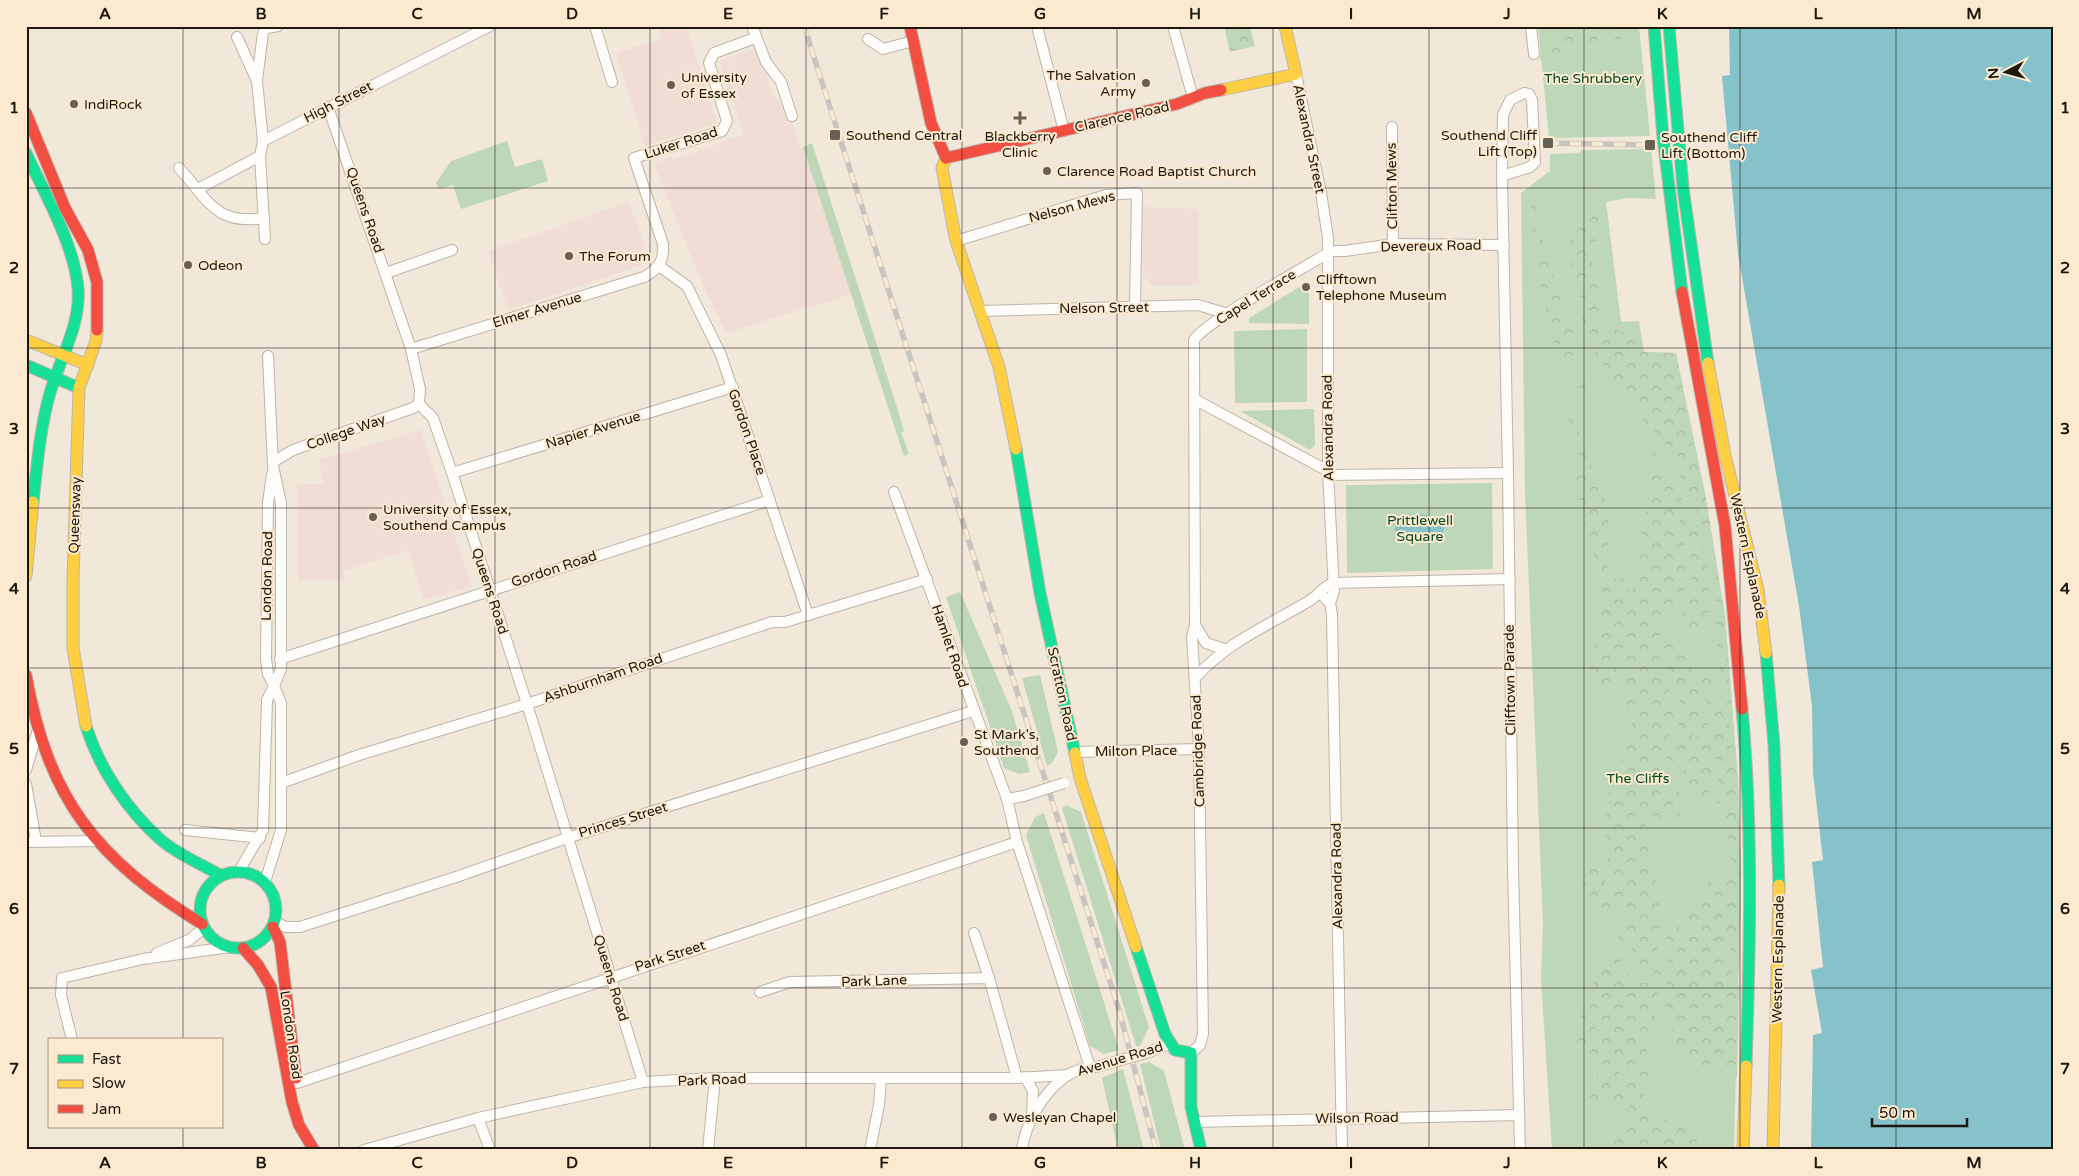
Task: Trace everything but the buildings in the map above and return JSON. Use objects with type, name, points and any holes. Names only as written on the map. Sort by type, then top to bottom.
[{"type":"main road","points":[[910,26],[930,123],[946,158]]},
{"type":"main road","name":"Alexandra Street","points":[[1285,26],[1296,74]]},
{"type":"main road","name":"Western Esplanade","points":[[1654,26],[1663,138],[1676,256],[1693,362],[1725,526],[1744,731],[1749,853],[1749,988],[1743,1150]]},
{"type":"main road","name":"Western Esplanade","points":[[1668,26],[1687,235],[1726,455],[1761,608],[1770,694],[1776,781],[1780,944],[1773,1150]]},
{"type":"main road","name":"Clarence Road","points":[[946,158],[1178,104],[1205,93],[1296,74]]},
{"type":"main road","name":"Queensway","points":[[26,114],[65,208],[79,231],[90,257],[97,282],[96,341],[79,388],[72,623],[78,689],[84,718],[92,744],[103,767],[136,814],[162,841],[220,875]]},
{"type":"main road","points":[[26,153],[67,248],[78,285],[76,326],[54,377],[37,467],[26,576]]},
{"type":"main road","name":"Scratton Road","points":[[946,158],[942,168],[956,240],[999,367],[1012,424],[1040,592],[1080,778],[1170,1044]]},
{"type":"main road","points":[[26,340],[88,364]]},
{"type":"main road","points":[[26,365],[79,388]]},
{"type":"main road","points":[[26,675],[37,733],[59,787],[73,812],[96,841],[126,872],[152,893],[203,926],[216,940],[237,947],[265,940],[274,924],[274,897],[265,882],[248,872],[239,871],[220,875],[212,880],[202,896],[200,915],[203,926]]},
{"type":"main road","name":"London Road","points":[[274,924],[280,942],[297,1083],[313,1146]]},
{"type":"main road","name":"London Road","points":[[237,947],[258,965],[271,987],[292,1102],[299,1125],[313,1146]]},
{"type":"main road","points":[[1170,1044],[1175,1050],[1191,1053],[1191,1107],[1201,1150]]},
{"type":"street","points":[[265,240],[260,156],[263,141],[257,81],[265,31],[278,26]]},
{"type":"street","name":"High Street","points":[[263,141],[490,26]]},
{"type":"street","points":[[595,26],[612,82]]},
{"type":"street","points":[[752,26],[766,62],[781,82],[792,116]]},
{"type":"street","points":[[1037,26],[1064,131]]},
{"type":"street","points":[[1174,26],[1193,98]]},
{"type":"street","points":[[1531,26],[1534,54]]},
{"type":"street","points":[[237,37],[257,81]]},
{"type":"street","name":"Luker Road","points":[[659,266],[663,258],[662,244],[634,158],[722,131],[727,121],[709,63],[714,53],[756,38]]},
{"type":"street","points":[[868,39],[883,49],[913,41]]},
{"type":"street","name":"Alexandra Street","points":[[1296,74],[1321,194],[1328,252]]},
{"type":"street","name":"Clifftown Parade","points":[[1502,176],[1530,167],[1535,162],[1532,100],[1529,94],[1524,93],[1510,100],[1503,115],[1502,176],[1510,578],[1512,850],[1520,1150]]},
{"type":"street","name":"Queens Road","points":[[328,107],[348,159],[412,349],[420,389],[419,404],[433,418],[490,590],[643,1082]]},
{"type":"street","name":"Clifton Mews","points":[[1392,127],[1393,244]]},
{"type":"street","points":[[198,189],[260,156]]},
{"type":"street","points":[[179,168],[211,206],[224,216],[252,220],[264,218]]},
{"type":"street","name":"Nelson Mews","points":[[956,240],[1106,195],[1137,193],[1135,307]]},
{"type":"street","name":"Devereux Road","points":[[1328,252],[1393,244],[1504,245]]},
{"type":"street","points":[[386,273],[452,250]]},
{"type":"street","name":"Capel Terrace","points":[[1193,348],[1198,334],[1328,252]]},
{"type":"street","name":"Alexandra Road","points":[[1328,252],[1328,473],[1334,596],[1330,603],[1343,1119],[1342,1150]]},
{"type":"street","name":"Elmer Avenue","points":[[412,349],[644,277],[659,266]]},
{"type":"street","name":"Gordon Place","points":[[659,266],[687,286],[708,326],[733,387],[808,615]]},
{"type":"street","name":"Nelson Street","points":[[980,311],[1198,306],[1228,314]]},
{"type":"street","name":"Cambridge Road","points":[[1191,1053],[1200,1045],[1203,1034],[1198,749],[1196,677],[1192,637],[1196,625],[1193,348]]},
{"type":"street","name":"London Road","points":[[239,871],[264,830],[267,700],[281,669],[281,503],[273,464],[268,356]]},
{"type":"street","name":"Napier Avenue","points":[[452,473],[733,387]]},
{"type":"street","points":[[1194,399],[1328,473],[1508,473]]},
{"type":"street","name":"College Way","points":[[273,464],[293,450],[414,408],[419,404]]},
{"type":"street","name":"London Road","points":[[265,882],[280,830],[281,783],[281,703],[268,674],[266,660],[268,503],[273,464]]},
{"type":"street","name":"Hamlet Road","points":[[894,492],[1006,799],[1017,842],[1093,1067]]},
{"type":"street","name":"Gordon Road","points":[[280,659],[770,500]]},
{"type":"street","points":[[1196,677],[1224,649],[1320,593],[1327,585],[1333,582],[1510,578]]},
{"type":"street","name":"Ashburnham Road","points":[[281,783],[359,755],[526,704],[772,622],[785,622],[926,579]]},
{"type":"street","points":[[1320,593],[1330,603]]},
{"type":"street","points":[[1196,625],[1206,644],[1224,649]]},
{"type":"street","name":"Princes Street","points":[[274,924],[286,927],[300,927],[456,877],[567,838],[973,711]]},
{"type":"street","points":[[26,770],[37,733]]},
{"type":"street","name":"Milton Place","points":[[1074,752],[1198,749]]},
{"type":"street","points":[[1006,799],[1024,796],[1080,778]]},
{"type":"street","points":[[26,784],[31,842],[96,841]]},
{"type":"street","points":[[185,830],[260,838]]},
{"type":"street","name":"Park Street","points":[[297,1083],[611,976],[1017,842]]},
{"type":"street","points":[[143,959],[189,940],[203,926]]},
{"type":"street","points":[[974,933],[1021,1078]]},
{"type":"street","points":[[72,1038],[61,995],[62,978],[143,959],[237,947]]},
{"type":"street","name":"Park Lane","points":[[760,992],[790,982],[989,978]]},
{"type":"street","name":"Avenue Road","points":[[1031,1120],[1048,1094],[1068,1075],[1146,1053],[1170,1044]]},
{"type":"street","name":"Park Road","points":[[364,1150],[478,1118],[643,1082],[715,1078],[1021,1078],[1068,1075]]},
{"type":"street","points":[[708,1150],[715,1078]]},
{"type":"street","name":"Avenue Road","points":[[1021,1078],[1030,1085],[1035,1098],[1022,1150]]},
{"type":"street","points":[[870,1150],[879,1105],[881,1079]]},
{"type":"street","name":"Wilson Road","points":[[1195,1122],[1519,1115]]},
{"type":"street","points":[[478,1118],[490,1150]]},
{"type":"shaded area","points":[[657,26],[686,26],[717,123],[645,146],[616,53],[661,39]]},
{"type":"shaded area","points":[[758,47],[773,95],[789,114],[800,148],[803,147],[852,294],[726,333],[693,262],[654,163],[672,157],[673,160],[744,134],[719,61]]},
{"type":"shaded area","name":"The Forum","points":[[629,202],[650,262],[508,310],[488,251]]},
{"type":"shaded area","points":[[1142,207],[1198,209],[1199,285],[1150,285],[1149,279],[1143,279]]},
{"type":"shaded area","name":"University of Essex, Southend Campus","points":[[421,430],[471,586],[423,600],[409,550],[344,571],[345,581],[298,580],[297,484],[324,484],[319,460]]},
{"type":"green space","points":[[1224,26],[1250,26],[1255,46],[1230,52]]},
{"type":"green space","name":"The Shrubbery","points":[[1538,26],[1639,26],[1650,136],[1549,138]]},
{"type":"green space","points":[[1566,26],[1618,26],[1623,39],[1609,40],[1571,49],[1562,56],[1540,60],[1540,53],[1545,46],[1554,48],[1562,44],[1563,31]]},
{"type":"green space","points":[[507,141],[515,167],[542,159],[548,181],[461,209],[453,185],[439,189],[436,183],[451,161]]},
{"type":"green space","points":[[812,143],[904,431],[901,432],[909,454],[904,456],[803,147]]},
{"type":"green space","name":"The Cliffs","points":[[1651,149],[1656,199],[1627,198],[1606,202],[1621,322],[1639,321],[1644,352],[1676,353],[1705,493],[1725,616],[1738,777],[1741,876],[1734,1149],[1552,1150],[1541,979],[1543,923],[1525,493],[1521,193],[1550,171],[1550,154],[1578,153],[1582,150]]},
{"type":"green space","points":[[1530,196],[1533,196],[1558,294],[1581,351],[1569,357],[1556,355],[1537,264]]},
{"type":"green space","points":[[1595,205],[1601,210],[1605,222],[1592,246],[1590,254],[1603,300],[1598,311],[1590,311],[1582,301],[1576,288],[1570,255],[1576,224],[1584,212]]},
{"type":"green space","points":[[1306,283],[1309,287],[1309,324],[1249,323],[1249,318]]},
{"type":"green space","points":[[1582,317],[1641,339],[1644,352],[1676,353],[1701,483],[1648,425],[1614,382],[1594,350]]},
{"type":"green space","points":[[1307,329],[1307,402],[1235,403],[1234,331]]},
{"type":"green space","points":[[1596,377],[1602,387],[1563,389],[1561,380]]},
{"type":"green space","points":[[1568,406],[1586,445],[1609,513],[1607,581],[1629,577],[1628,604],[1632,601],[1636,563],[1651,487],[1653,449],[1684,503],[1676,521],[1684,546],[1687,577],[1683,597],[1669,609],[1659,634],[1659,657],[1675,711],[1661,763],[1663,768],[1672,777],[1644,816],[1654,861],[1607,863],[1607,802],[1617,770],[1636,730],[1625,705],[1623,659],[1618,659],[1616,671],[1606,685],[1601,688],[1590,689],[1591,657],[1600,657],[1609,649],[1607,647],[1598,654],[1594,649],[1601,600],[1600,572],[1586,531],[1577,492],[1576,469],[1580,448],[1564,410]]},
{"type":"green space","points":[[1314,409],[1315,445],[1310,450],[1240,411]]},
{"type":"green space","points":[[1673,456],[1696,479],[1705,493],[1725,616],[1733,718],[1725,704],[1720,677],[1716,624],[1717,589],[1712,555],[1705,529],[1671,460]]},
{"type":"green space","name":"Prittlewell Square","points":[[1492,483],[1493,569],[1347,573],[1346,485]]},
{"type":"green space","points":[[1686,506],[1704,548],[1710,593],[1707,623],[1684,634],[1682,617],[1690,589],[1692,571],[1686,536],[1679,520]]},
{"type":"green space","points":[[960,592],[1012,711],[1030,772],[1019,774],[1004,768],[946,597]]},
{"type":"green space","points":[[1680,636],[1697,685],[1701,713],[1687,751],[1677,768],[1673,769],[1668,765],[1667,752],[1680,721],[1681,705],[1663,653],[1662,644]]},
{"type":"green space","points":[[1708,657],[1713,693],[1710,696],[1731,727],[1735,739],[1725,767],[1718,774],[1711,719],[1701,680]]},
{"type":"green space","points":[[1040,675],[1058,752],[1052,763],[1047,766],[1022,678]]},
{"type":"green space","points":[[1707,719],[1713,764],[1707,804],[1694,786],[1684,781],[1681,776],[1704,720]]},
{"type":"green space","points":[[1735,747],[1739,802],[1713,803],[1713,787],[1728,767]]},
{"type":"green space","points":[[1675,783],[1678,784],[1681,812],[1679,817],[1666,823],[1652,824],[1653,811]]},
{"type":"green space","points":[[1066,805],[1081,812],[1149,1027],[1140,1046],[1136,1046],[1062,808]]},
{"type":"green space","points":[[1739,806],[1741,876],[1739,974],[1723,915],[1714,892],[1707,882],[1733,878],[1729,840],[1717,808]]},
{"type":"green space","points":[[1044,813],[1119,1050],[1104,1054],[1090,1046],[1026,835],[1035,817]]},
{"type":"green space","points":[[1655,866],[1660,927],[1659,943],[1650,970],[1641,979],[1624,927],[1627,927],[1626,920],[1623,919],[1607,869]]},
{"type":"green space","points":[[1600,868],[1617,913],[1612,917],[1598,911],[1593,906],[1584,884],[1584,869]]},
{"type":"green space","points":[[1705,886],[1711,892],[1719,907],[1726,934],[1727,951],[1685,921],[1686,915],[1701,893],[1708,894]]},
{"type":"green space","points":[[1612,924],[1619,929],[1627,952],[1602,989],[1595,1026],[1598,1039],[1610,1054],[1619,1070],[1622,1094],[1628,1110],[1576,1094],[1579,1090],[1589,1088],[1598,1073],[1592,1070],[1579,1047],[1584,1043],[1580,1040],[1577,1042],[1575,1038],[1586,995],[1616,945],[1618,937]]},
{"type":"green space","points":[[1676,926],[1689,930],[1709,941],[1723,956],[1739,988],[1737,1079],[1723,1062],[1694,1069],[1687,1066],[1680,1057],[1665,1005],[1668,961],[1665,927]]},
{"type":"green space","points":[[1661,944],[1662,979],[1645,1058],[1648,1079],[1639,1113],[1631,1111],[1623,1090],[1621,1066],[1600,1038],[1596,1022],[1597,1013],[1602,996],[1614,973],[1634,974],[1638,983],[1646,983],[1660,964]]},
{"type":"green space","points":[[1149,1062],[1164,1071],[1185,1150],[1161,1150],[1140,1064]]},
{"type":"green space","points":[[1123,1069],[1144,1150],[1118,1150],[1102,1078]]},
{"type":"green space","points":[[1639,1113],[1698,1128],[1696,1150],[1666,1150],[1655,1134],[1636,1124]]},
{"type":"green space","points":[[1627,1118],[1638,1130],[1654,1138],[1663,1150],[1608,1150],[1623,1134]]},
{"type":"water","points":[[1729,26],[2053,26],[2053,1150],[1811,1150],[1813,1035],[1822,1033],[1811,970],[1823,967],[1812,862],[1823,860],[1813,773],[1812,706],[1799,606],[1738,254],[1722,76],[1730,75]]},
{"type":"water","points":[[1417,513],[1430,516],[1431,520],[1441,520],[1445,526],[1443,533],[1431,535],[1431,539],[1419,543],[1408,540],[1408,536],[1399,536],[1395,532],[1395,523],[1408,520],[1408,516]]},
{"type":"railway","points":[[804,26],[1119,1010],[1156,1150]]},
{"type":"railway","points":[[1548,143],[1650,145]]},
{"type":"traffic: fast","points":[[1654,26],[1663,138],[1682,292]]},
{"type":"traffic: fast","points":[[1669,26],[1683,188],[1708,363]]},
{"type":"traffic: fast","points":[[26,153],[65,236],[78,288],[78,302],[73,328],[54,380],[44,420],[33,502]]},
{"type":"traffic: fast","points":[[26,365],[79,388]]},
{"type":"traffic: fast","points":[[1016,449],[1040,593],[1075,753]]},
{"type":"traffic: fast","points":[[1766,653],[1774,745],[1779,885]]},
{"type":"traffic: fast","points":[[1742,709],[1749,843],[1746,1066]]},
{"type":"traffic: fast","points":[[86,726],[106,773],[137,815],[167,845],[220,875]]},
{"type":"traffic: fast","points":[[238,872],[252,875],[265,883],[273,896],[276,910],[273,924],[265,937],[252,945],[238,948],[224,945],[211,937],[203,924],[200,910],[203,896],[211,883],[224,875],[238,872]]},
{"type":"traffic: fast","points":[[1136,947],[1165,1034],[1175,1050],[1191,1053],[1191,1107],[1201,1150]]},
{"type":"traffic: slow","points":[[1221,90],[1296,74],[1285,26]]},
{"type":"traffic: slow","points":[[946,158],[942,168],[956,241],[999,367],[1016,449]]},
{"type":"traffic: slow","points":[[86,726],[73,648],[73,579],[79,388],[96,341],[97,330]]},
{"type":"traffic: slow","points":[[26,340],[88,365]]},
{"type":"traffic: slow","points":[[1708,363],[1725,455],[1758,590],[1766,653]]},
{"type":"traffic: slow","points":[[26,576],[33,502]]},
{"type":"traffic: slow","points":[[1075,753],[1080,778],[1136,947]]},
{"type":"traffic: slow","points":[[1773,1150],[1779,885]]},
{"type":"traffic: slow","points":[[1743,1150],[1746,1066]]},
{"type":"traffic: jam","points":[[910,26],[931,123],[946,158]]},
{"type":"traffic: jam","points":[[946,158],[1177,104],[1205,93],[1221,90]]},
{"type":"traffic: jam","points":[[26,113],[65,208],[88,250],[97,282],[97,330]]},
{"type":"traffic: jam","points":[[1682,292],[1725,526],[1742,709]]},
{"type":"traffic: jam","points":[[26,675],[36,719],[48,757],[63,791],[82,822],[133,875],[165,900],[202,924]]},
{"type":"traffic: jam","points":[[273,927],[280,942],[296,1078]]},
{"type":"traffic: jam","points":[[243,948],[258,965],[271,987],[292,1102],[299,1125],[314,1150]]},
{"type":"place","name":"The Salvation Army","points":[[1146,83]]},
{"type":"place","name":"University of Essex","points":[[671,85]]},
{"type":"place","name":"IndiRock","points":[[74,104]]},
{"type":"place","name":"Blackberry Clinic","points":[[1020,118]]},
{"type":"place","name":"Southend Central","points":[[835,135]]},
{"type":"place","name":"Southend Cliff Lift (Top)","points":[[1548,143]]},
{"type":"place","name":"Southend Cliff Lift (Bottom)","points":[[1650,145]]},
{"type":"place","name":"Clarence Road Baptist Church","points":[[1047,171]]},
{"type":"place","name":"The Forum","points":[[569,256]]},
{"type":"place","name":"Odeon","points":[[188,265]]},
{"type":"place","name":"Clifftown Telephone Museum","points":[[1306,287]]},
{"type":"place","name":"University of Essex, Southend Campus","points":[[373,517]]},
{"type":"place","name":"St Mark's, Southend","points":[[964,742]]},
{"type":"place","name":"Wesleyan Chapel","points":[[993,1117]]}]
